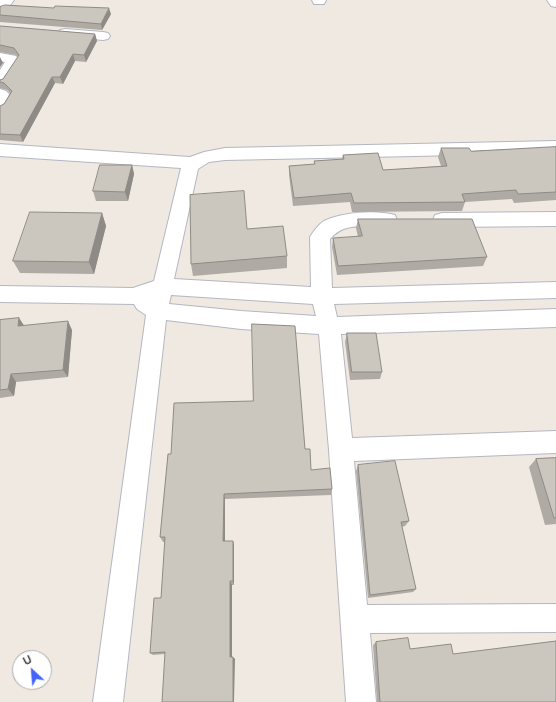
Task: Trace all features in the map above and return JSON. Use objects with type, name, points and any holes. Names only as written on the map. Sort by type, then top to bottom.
[{"type":"street","points":[[0,9],[7,0]]},
{"type":"street","points":[[49,32],[103,36]]},
{"type":"street","points":[[0,57],[9,58],[12,60],[0,82]]},
{"type":"street","points":[[0,94],[5,98],[0,107]]},
{"type":"street","points":[[0,150],[191,163],[201,158],[225,154],[556,146]]},
{"type":"street","points":[[108,702],[157,311],[191,163]]},
{"type":"street","points":[[361,702],[341,450],[329,326],[322,296],[320,237],[330,226],[353,220],[556,219]]},
{"type":"street","points":[[0,294],[134,296],[162,286],[322,296],[556,290]]},
{"type":"street","points":[[134,296],[157,311],[241,320],[329,326],[556,318]]},
{"type":"street","points":[[341,450],[556,442]]},
{"type":"street","points":[[355,619],[556,618]]},
{"type":"building","points":[[5,5],[54,8],[55,6],[109,8],[101,24],[0,15],[0,7]]},
{"type":"building","points":[[0,26],[95,34],[84,55],[73,54],[60,77],[52,77],[20,135],[0,134],[0,106],[4,104],[12,91],[4,83],[0,82],[0,80],[3,79],[19,55],[14,48],[0,45]]},
{"type":"building","points":[[556,147],[556,192],[518,194],[516,190],[462,194],[465,202],[354,203],[351,193],[294,198],[289,166],[315,164],[314,161],[344,159],[343,155],[378,153],[383,170],[447,166],[441,148],[469,148],[471,151]]},
{"type":"building","points":[[100,165],[132,165],[125,192],[93,191]]},
{"type":"building","points":[[244,191],[247,229],[283,226],[287,256],[191,264],[190,195]]},
{"type":"building","points":[[30,212],[102,213],[89,262],[13,261]]},
{"type":"building","points":[[358,219],[472,219],[487,257],[338,266],[333,238],[362,236]]},
{"type":"building","points":[[19,318],[18,326],[68,321],[63,370],[11,374],[8,389],[0,390],[0,320]]},
{"type":"building","points":[[252,324],[295,326],[305,449],[310,449],[311,470],[330,468],[332,489],[224,494],[223,541],[233,541],[233,581],[230,581],[230,657],[233,657],[233,702],[162,702],[165,652],[150,653],[154,598],[161,598],[165,537],[160,537],[168,454],[171,454],[174,403],[253,401]]},
{"type":"building","points":[[347,333],[376,333],[382,372],[352,372]]},
{"type":"building","points":[[556,458],[556,518],[554,518],[536,459]]},
{"type":"building","points":[[395,461],[409,521],[401,522],[416,589],[370,595],[358,465]]},
{"type":"building","points":[[408,638],[410,649],[451,644],[453,654],[556,641],[556,702],[380,702],[376,642]]}]
